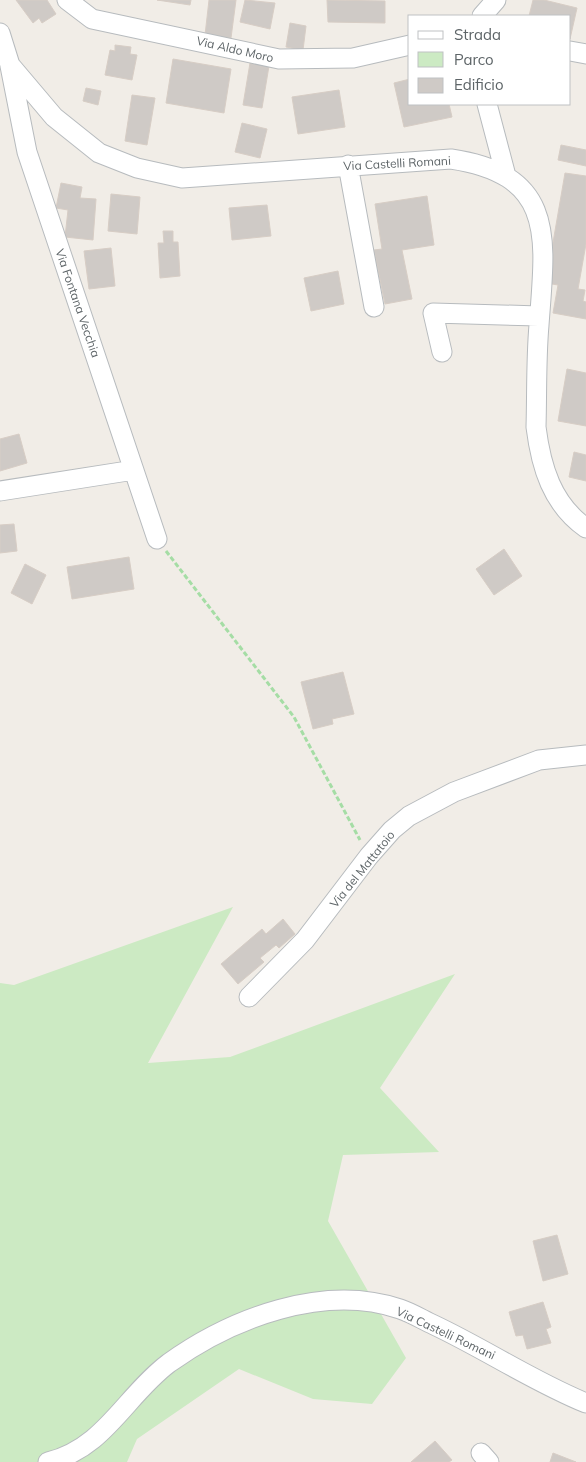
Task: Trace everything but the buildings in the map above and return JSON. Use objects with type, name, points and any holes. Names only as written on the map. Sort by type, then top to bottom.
[{"type":"street","name":"Via Aldo Moro","points":[[67,0],[92,19],[278,59],[353,58],[408,45]]},
{"type":"street","points":[[483,15],[496,0]]},
{"type":"street","name":"Via Castelli Romani","points":[[0,32],[10,65],[54,117],[99,153],[136,168],[182,178],[451,159],[471,162],[506,176],[528,197],[536,209],[544,240],[539,316],[536,428],[543,470],[556,496],[566,510],[586,528]]},
{"type":"street","points":[[571,51],[586,54]]},
{"type":"street","name":"Via Fontana Vecchia","points":[[10,65],[27,152],[157,539]]},
{"type":"street","points":[[487,105],[506,176]]},
{"type":"street","points":[[348,165],[374,306]]},
{"type":"street","points":[[442,352],[433,313],[539,316]]},
{"type":"street","points":[[0,491],[134,470]]},
{"type":"street","name":"Via del Mattatoio","points":[[249,997],[305,940],[369,856],[400,823],[444,796],[539,760],[586,755]]},
{"type":"street","name":"Via Castelli Romani","points":[[48,1462],[76,1452],[100,1435],[132,1396],[169,1364],[194,1347],[262,1315],[288,1306],[339,1299],[365,1301],[400,1309],[465,1339],[586,1403]]},
{"type":"street","points":[[90,1462],[100,1435]]},
{"type":"path","points":[[157,539],[294,716],[369,856]]},
{"type":"green space","points":[[233,907],[148,1063],[230,1057],[455,974],[380,1088],[439,1152],[343,1155],[328,1221],[406,1358],[372,1404],[313,1399],[239,1369],[137,1439],[127,1462],[0,1462],[0,983],[14,985]]}]
